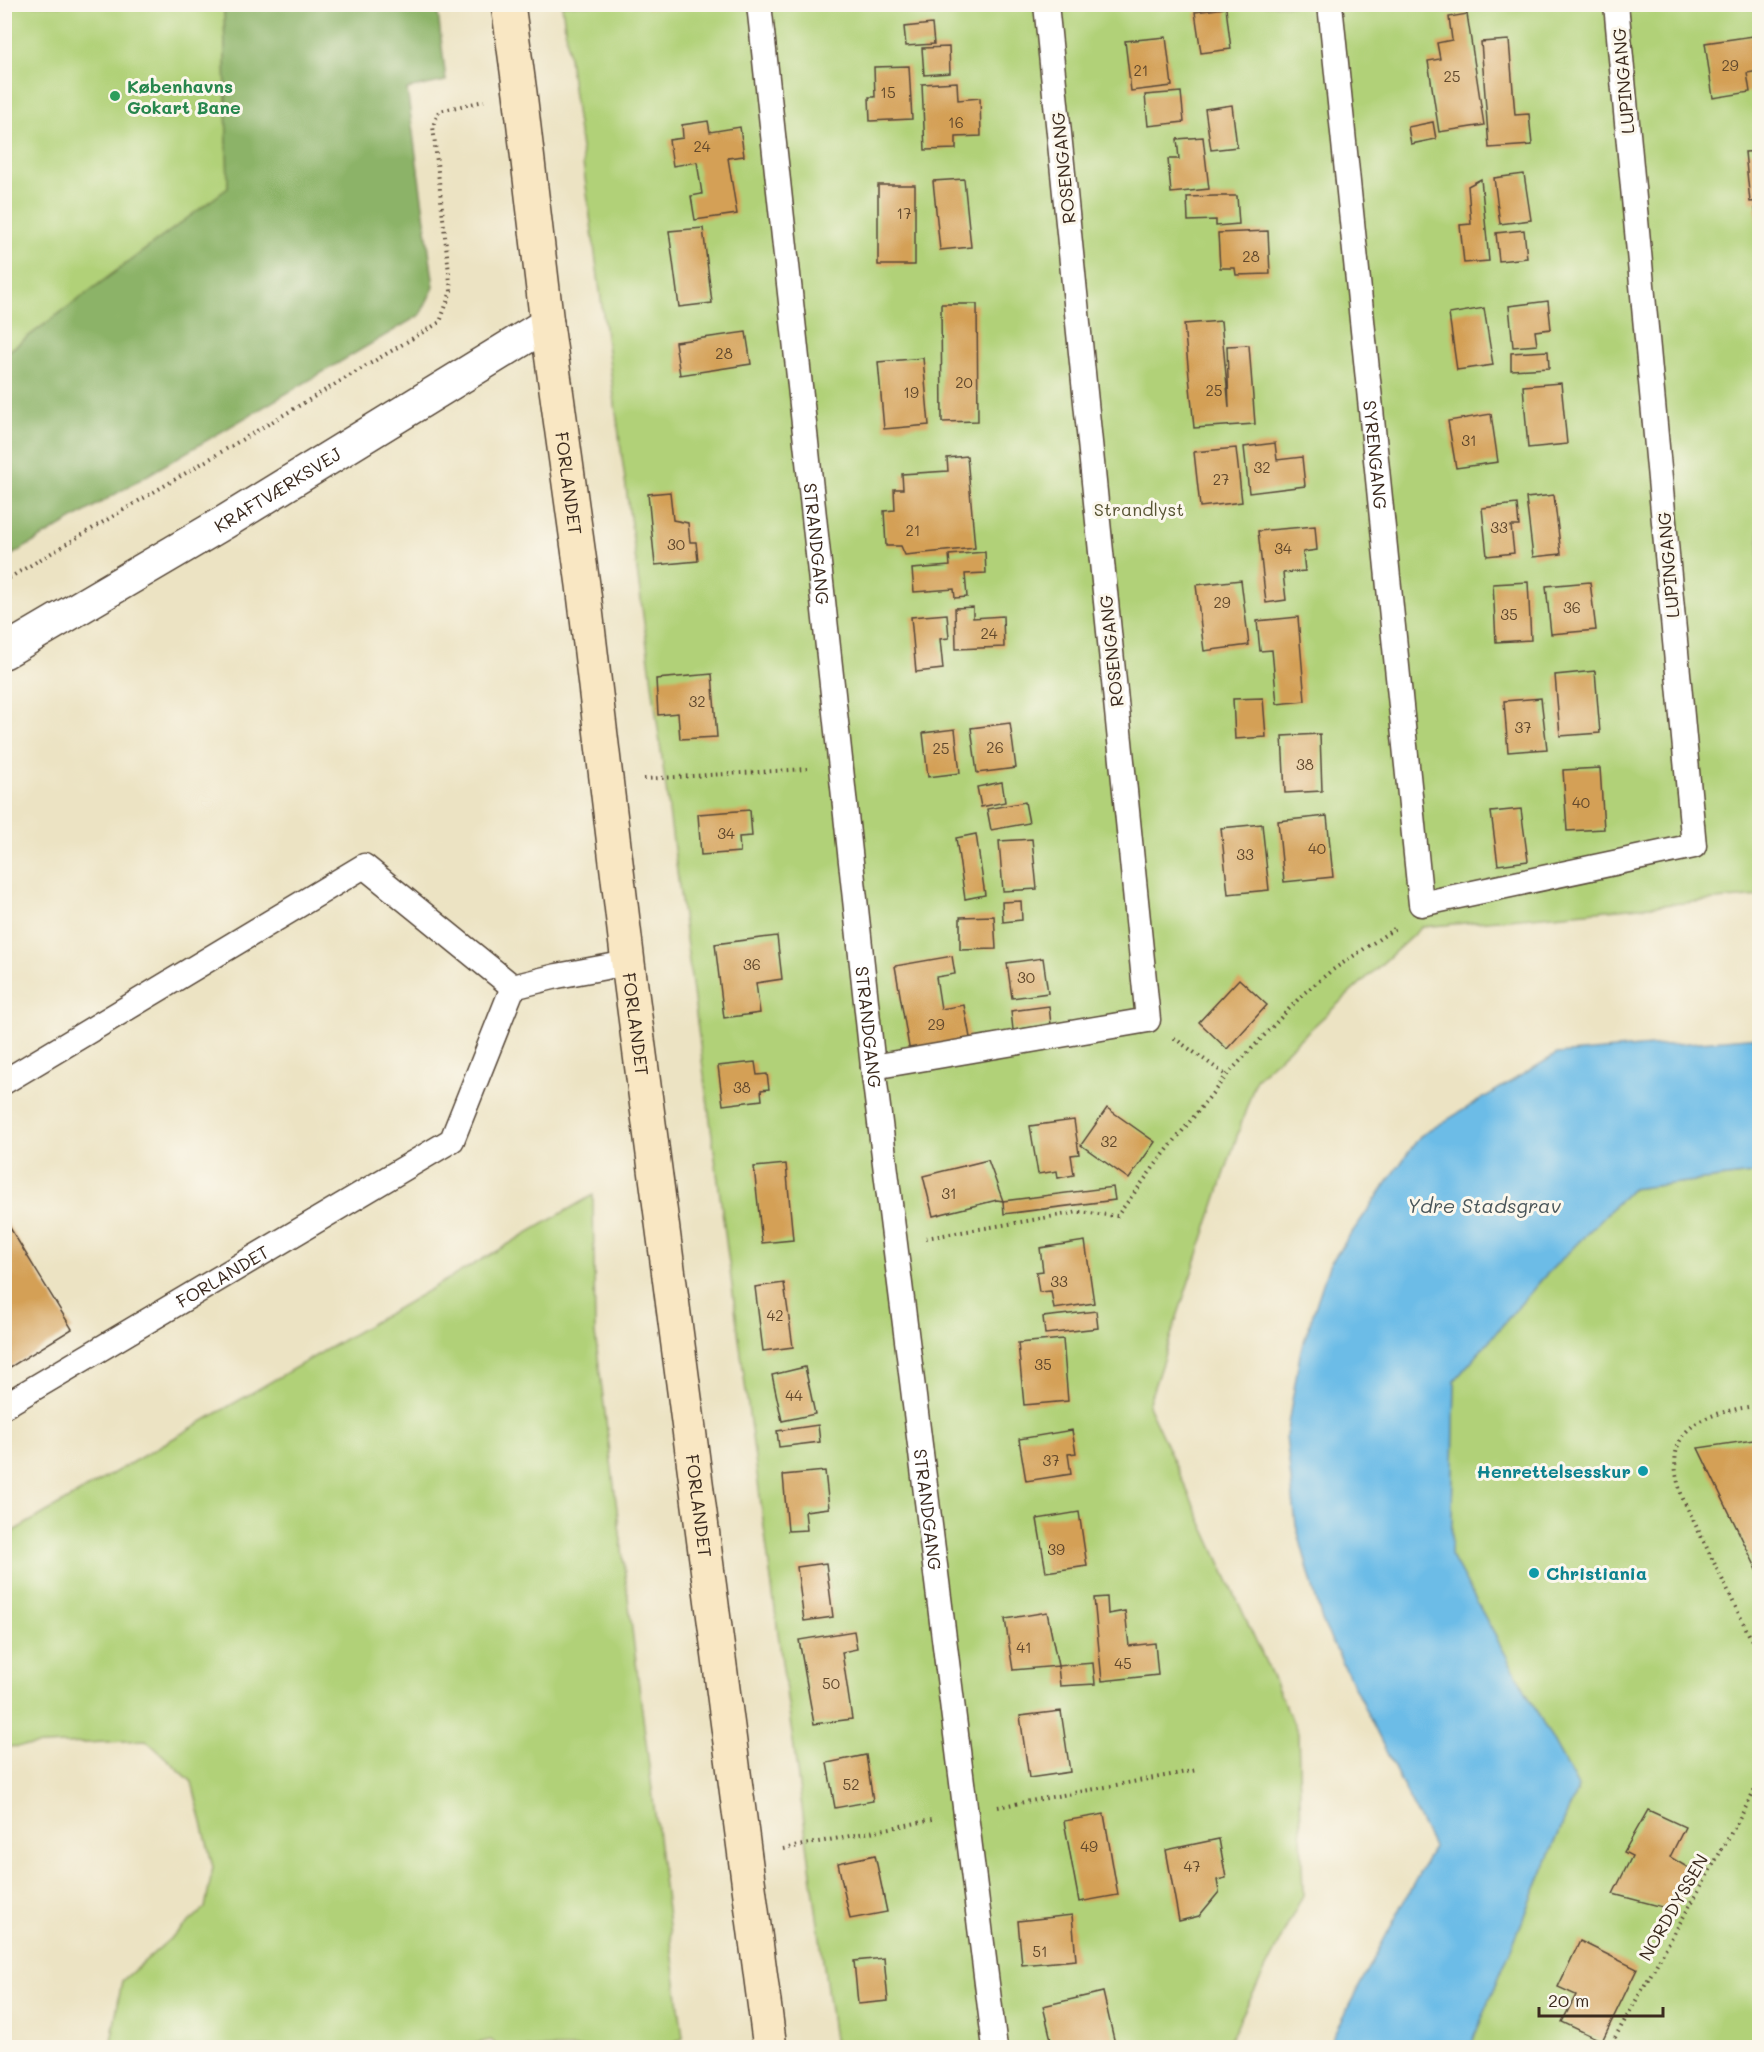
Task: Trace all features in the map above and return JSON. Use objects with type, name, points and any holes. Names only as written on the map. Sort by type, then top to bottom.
[{"type":"street","name":"FORLANDET","points":[[508,4],[547,324],[583,585],[628,963],[770,2048]]},
{"type":"street","name":"KRAFTVÆRKSVEJ","points":[[4,652],[225,522],[547,324]]},
{"type":"lane","name":"STRANDGANG","points":[[759,4],[873,1066],[995,2048]]},
{"type":"lane","name":"ROSENGANG","points":[[1046,4],[1149,1020]]},
{"type":"lane","name":"SYRENGANG","points":[[1330,4],[1421,903]]},
{"type":"lane","name":"LUPINGANG","points":[[1421,903],[1694,846],[1616,4]]},
{"type":"lane","points":[[4,1082],[364,866],[513,987]]},
{"type":"lane","name":"FORLANDET","points":[[4,1406],[452,1140],[513,987],[628,963]]},
{"type":"lane","points":[[873,1066],[1149,1020]]},
{"type":"path","points":[[4,581],[440,322],[451,291],[432,126],[439,111],[520,93]]},
{"type":"path","points":[[607,782],[841,767]]},
{"type":"path","points":[[895,1243],[1079,1212],[1117,1216],[1227,1075],[1303,994],[1331,971],[1402,924],[1421,903]]},
{"type":"path","points":[[1149,1020],[1227,1075]]},
{"type":"path","points":[[1760,1405],[1726,1410],[1694,1424],[1681,1437],[1676,1456],[1676,1479],[1683,1499],[1760,1657]]},
{"type":"path","name":"NORDDYSSEN","points":[[1609,2048],[1760,1779]]},
{"type":"green space","name":"Københavns Gokart Bane","points":[[4,5],[224,5],[228,188],[5,354]]},
{"type":"green space","points":[[224,5],[437,5],[446,81],[407,89],[434,287],[420,315],[5,559],[5,354],[228,188]]},
{"type":"green space","name":"Strandlyst","points":[[562,5],[1759,5],[1759,896],[1422,927],[1256,1079],[1148,1405],[1298,1733],[1303,1895],[1226,2047],[835,2047]]},
{"type":"green space","points":[[1759,1173],[1759,2047],[1470,2047],[1578,1787],[1451,1555],[1455,1380],[1543,1278],[1631,1189]]},
{"type":"green space","points":[[593,1195],[595,1333],[683,2038],[667,2048],[500,2048],[491,2040],[454,2048],[110,2047],[122,1981],[205,1908],[213,1867],[192,1782],[146,1740],[5,1747],[5,1536]]},
{"type":"water","name":"Ydre Stadsgrav","points":[[1759,1037],[1759,1173],[1631,1189],[1543,1278],[1455,1380],[1451,1555],[1578,1787],[1470,2047],[1327,2047],[1433,1847],[1322,1621],[1296,1525],[1286,1436],[1300,1354],[1329,1265],[1420,1136],[1557,1054]]},
{"type":"building","points":[[646,4],[693,4],[693,6],[647,9]]},
{"type":"building","points":[[1226,8],[1231,49],[1201,53],[1195,12]]},
{"type":"building","points":[[1467,14],[1484,125],[1439,132],[1428,61],[1440,59],[1437,43],[1452,40],[1449,17]]},
{"type":"building","points":[[932,24],[934,44],[906,46],[904,27]]},
{"type":"building","points":[[1753,36],[1759,71],[1747,73],[1750,92],[1713,98],[1705,43]]},
{"type":"building","points":[[1166,37],[1172,86],[1131,91],[1125,41]]},
{"type":"building","points":[[1509,40],[1515,115],[1529,114],[1532,145],[1489,148],[1481,42]]},
{"type":"building","points":[[949,47],[950,73],[924,75],[922,48]]},
{"type":"building","points":[[909,66],[912,119],[870,121],[869,97],[875,97],[874,67]]},
{"type":"building","points":[[957,82],[958,100],[980,98],[981,136],[956,137],[956,149],[925,150],[922,84]]},
{"type":"building","points":[[1181,92],[1184,122],[1148,126],[1145,95]]},
{"type":"building","points":[[1232,105],[1237,147],[1211,150],[1205,109]]},
{"type":"building","points":[[708,121],[710,132],[740,127],[744,156],[728,158],[737,214],[695,220],[691,196],[702,194],[697,162],[673,166],[669,140],[683,138],[682,125]]},
{"type":"building","points":[[1433,122],[1436,139],[1411,144],[1408,127]]},
{"type":"building","points":[[1203,137],[1209,189],[1171,193],[1168,159],[1179,159],[1177,139]]},
{"type":"building","points":[[1760,151],[1760,201],[1750,202],[1745,152]]},
{"type":"building","points":[[1524,174],[1531,220],[1500,224],[1494,178]]},
{"type":"building","points":[[964,179],[971,247],[940,250],[933,181]]},
{"type":"building","points":[[1481,179],[1489,261],[1464,263],[1460,225],[1471,224],[1468,186]]},
{"type":"building","points":[[878,185],[915,185],[915,265],[878,265]]},
{"type":"building","points":[[1237,196],[1239,224],[1216,226],[1216,220],[1188,221],[1187,197]]},
{"type":"building","points":[[1760,206],[1760,224],[1757,224],[1755,207]]},
{"type":"building","points":[[703,228],[712,303],[679,307],[669,231]]},
{"type":"building","points":[[1524,230],[1527,258],[1499,261],[1496,233]]},
{"type":"building","points":[[1268,231],[1270,274],[1236,275],[1235,268],[1220,268],[1218,233]]},
{"type":"building","points":[[1548,301],[1551,329],[1535,331],[1537,345],[1513,347],[1509,306]]},
{"type":"building","points":[[941,304],[977,304],[978,421],[942,422]]},
{"type":"building","points":[[1484,308],[1493,365],[1457,370],[1449,314]]},
{"type":"building","points":[[1221,321],[1229,408],[1227,346],[1249,345],[1255,424],[1194,428],[1184,324]]},
{"type":"building","points":[[746,332],[751,364],[680,375],[675,342]]},
{"type":"building","points":[[1548,351],[1549,368],[1511,370],[1511,353]]},
{"type":"building","points":[[923,358],[929,425],[884,429],[878,362]]},
{"type":"building","points":[[1561,383],[1567,444],[1528,448],[1523,386]]},
{"type":"building","points":[[1491,414],[1498,462],[1456,468],[1448,421]]},
{"type":"building","points":[[1275,443],[1277,460],[1302,457],[1305,486],[1249,493],[1244,447]]},
{"type":"building","points":[[1236,448],[1242,502],[1200,507],[1194,452]]},
{"type":"building","points":[[967,456],[975,548],[905,555],[901,546],[886,546],[884,511],[895,510],[894,489],[903,489],[902,474],[948,471],[947,458]]},
{"type":"building","points":[[670,492],[673,520],[688,523],[690,542],[696,542],[698,561],[655,565],[648,494]]},
{"type":"building","points":[[1554,495],[1561,554],[1533,557],[1526,498]]},
{"type":"building","points":[[1517,504],[1519,526],[1511,526],[1514,553],[1487,556],[1482,508]]},
{"type":"building","points":[[1315,526],[1317,550],[1303,552],[1305,571],[1283,573],[1286,600],[1266,603],[1258,531]]},
{"type":"building","points":[[985,552],[986,573],[965,574],[967,597],[955,598],[954,589],[914,592],[912,569],[950,566],[949,555]]},
{"type":"building","points":[[1241,580],[1249,645],[1204,651],[1196,585]]},
{"type":"building","points":[[1528,582],[1531,640],[1496,642],[1493,584]]},
{"type":"building","points":[[1590,582],[1596,630],[1551,634],[1546,586]]},
{"type":"building","points":[[973,607],[973,618],[1003,616],[1004,647],[956,649],[955,608]]},
{"type":"building","points":[[947,614],[949,638],[940,639],[943,669],[916,672],[911,617]]},
{"type":"building","points":[[1298,617],[1305,701],[1277,704],[1272,650],[1260,651],[1257,621]]},
{"type":"building","points":[[1595,671],[1600,733],[1560,736],[1555,675]]},
{"type":"building","points":[[712,674],[717,737],[680,739],[678,713],[658,715],[656,679]]},
{"type":"building","points":[[1263,698],[1266,737],[1235,739],[1233,699]]},
{"type":"building","points":[[1541,698],[1547,749],[1508,752],[1504,701]]},
{"type":"building","points":[[1010,723],[1016,768],[977,773],[971,728]]},
{"type":"building","points":[[955,729],[960,773],[928,777],[923,733]]},
{"type":"building","points":[[1320,734],[1322,791],[1285,793],[1282,736]]},
{"type":"building","points":[[1600,768],[1604,829],[1567,831],[1563,770]]},
{"type":"building","points":[[1002,782],[1005,802],[981,807],[977,787]]},
{"type":"building","points":[[1025,802],[1029,823],[991,830],[987,809]]},
{"type":"building","points":[[1521,809],[1528,861],[1498,865],[1491,812]]},
{"type":"building","points":[[750,810],[752,836],[739,837],[740,852],[701,855],[698,814]]},
{"type":"building","points":[[1327,816],[1333,877],[1284,882],[1278,821]]},
{"type":"building","points":[[1262,824],[1269,890],[1228,894],[1221,828]]},
{"type":"building","points":[[976,834],[985,895],[965,899],[956,838]]},
{"type":"building","points":[[1032,839],[1037,889],[1003,891],[999,841]]},
{"type":"building","points":[[1021,901],[1022,920],[1003,922],[1002,902]]},
{"type":"building","points":[[994,916],[996,949],[960,950],[960,917]]},
{"type":"building","points":[[777,936],[782,979],[756,983],[760,1013],[724,1018],[715,944]]},
{"type":"building","points":[[952,956],[955,974],[936,977],[941,1009],[964,1005],[971,1043],[910,1053],[895,966]]},
{"type":"building","points":[[1043,958],[1048,993],[1012,998],[1007,963]]},
{"type":"building","points":[[1239,979],[1267,1005],[1227,1049],[1199,1022]]},
{"type":"building","points":[[1049,1006],[1051,1025],[1013,1030],[1011,1011]]},
{"type":"building","points":[[755,1062],[757,1075],[767,1074],[769,1089],[761,1090],[762,1100],[723,1105],[718,1066]]},
{"type":"building","points":[[1107,1108],[1155,1142],[1129,1179],[1081,1145]]},
{"type":"building","points":[[1074,1120],[1079,1154],[1071,1155],[1074,1175],[1058,1178],[1057,1171],[1038,1174],[1030,1126]]},
{"type":"building","points":[[988,1160],[1003,1201],[997,1200],[933,1216],[923,1176]]},
{"type":"building","points":[[786,1164],[793,1240],[762,1243],[754,1167]]},
{"type":"building","points":[[1113,1187],[1115,1200],[1004,1214],[1003,1201]]},
{"type":"building","points":[[4,1218],[72,1329],[4,1371]]},
{"type":"building","points":[[1085,1241],[1094,1303],[1054,1309],[1051,1291],[1039,1292],[1036,1272],[1043,1271],[1040,1248]]},
{"type":"building","points":[[784,1283],[793,1347],[763,1351],[755,1287]]},
{"type":"building","points":[[1096,1311],[1098,1328],[1045,1334],[1043,1317]]},
{"type":"building","points":[[1063,1339],[1068,1401],[1024,1405],[1018,1343]]},
{"type":"building","points":[[805,1367],[815,1414],[782,1421],[772,1375]]},
{"type":"building","points":[[818,1425],[820,1442],[779,1447],[777,1431]]},
{"type":"building","points":[[1072,1430],[1076,1453],[1068,1454],[1071,1474],[1026,1481],[1019,1439]]},
{"type":"building","points":[[1760,1439],[1760,1476],[1755,1476],[1760,1486],[1760,1576],[1698,1448]]},
{"type":"building","points":[[825,1471],[829,1508],[805,1511],[807,1530],[788,1531],[783,1475]]},
{"type":"building","points":[[1079,1512],[1087,1566],[1046,1572],[1037,1519]]},
{"type":"building","points":[[826,1563],[833,1617],[804,1621],[797,1567]]},
{"type":"building","points":[[1107,1597],[1108,1614],[1125,1611],[1129,1646],[1155,1643],[1158,1675],[1102,1681],[1094,1598]]},
{"type":"building","points":[[1047,1612],[1058,1666],[1013,1670],[1005,1619]]},
{"type":"building","points":[[854,1631],[857,1649],[842,1652],[852,1719],[814,1724],[799,1640]]},
{"type":"building","points":[[1093,1663],[1095,1684],[1060,1686],[1058,1666]]},
{"type":"building","points":[[1061,1711],[1070,1772],[1029,1778],[1020,1716]]},
{"type":"building","points":[[866,1755],[873,1801],[835,1808],[827,1763]]},
{"type":"building","points":[[1648,1810],[1685,1827],[1670,1857],[1697,1873],[1674,1910],[1613,1894],[1632,1856],[1624,1852]]},
{"type":"building","points":[[1104,1814],[1118,1895],[1079,1902],[1064,1821]]},
{"type":"building","points":[[1219,1839],[1226,1878],[1217,1880],[1219,1892],[1199,1916],[1179,1921],[1166,1850]]},
{"type":"building","points":[[875,1855],[887,1912],[850,1919],[838,1863]]},
{"type":"building","points":[[1072,1915],[1076,1960],[1022,1965],[1018,1921]]},
{"type":"building","points":[[1580,1941],[1637,1969],[1602,2041],[1562,2022],[1576,1995],[1558,1987]]},
{"type":"building","points":[[884,1958],[888,2001],[858,2004],[854,1961]]},
{"type":"building","points":[[1103,1992],[1116,2048],[1053,2048],[1043,2006]]},
{"type":"place","name":"Københavns Gokart Bane","points":[[115,96]]},
{"type":"place","name":"Henrettelsesskur","points":[[1643,1471]]},
{"type":"place","name":"Christiania","points":[[1534,1573]]}]
